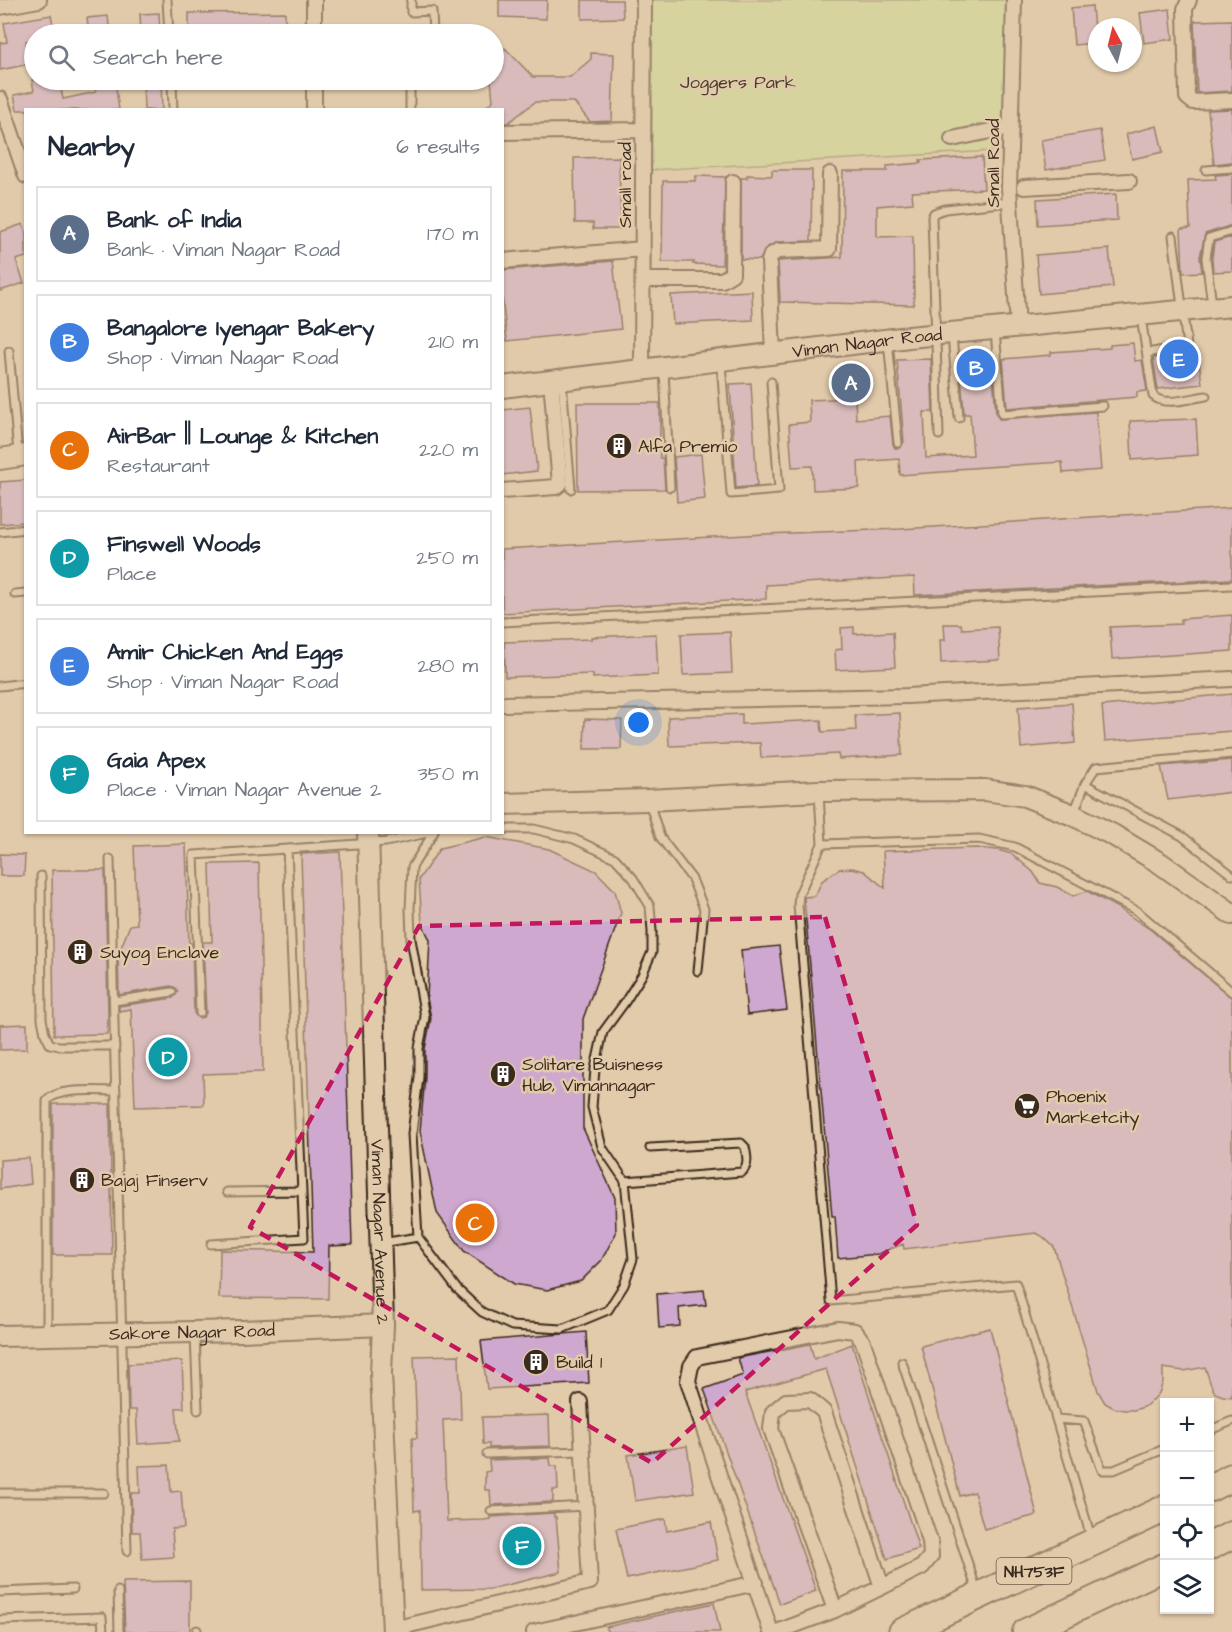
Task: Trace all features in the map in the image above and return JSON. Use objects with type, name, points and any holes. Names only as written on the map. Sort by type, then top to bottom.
[{"type":"highway","points":[[1214,1486],[1232,1477]]},
{"type":"highway","name":"NH753F","points":[[902,1632],[1160,1511]]},
{"type":"highway","points":[[1214,1543],[1232,1535]]},
{"type":"highway","name":"NH753F","points":[[1026,1632],[1160,1569]]},
{"type":"street","points":[[0,7],[39,0]]},
{"type":"street","points":[[314,0],[314,24]]},
{"type":"street","name":"Small road","points":[[642,370],[644,0]]},
{"type":"street","name":"Small Road","points":[[1015,0],[1009,188],[1018,326]]},
{"type":"street","points":[[1189,0],[1185,9],[1187,97],[1193,102],[1232,100]]},
{"type":"street","points":[[314,90],[314,108]]},
{"type":"street","points":[[0,99],[24,170]]},
{"type":"street","points":[[952,139],[1010,127]]},
{"type":"street","points":[[504,132],[643,130]]},
{"type":"street","points":[[773,354],[769,261],[771,255],[778,251],[829,249],[830,174]]},
{"type":"street","points":[[1024,187],[1129,181]]},
{"type":"street","points":[[643,280],[722,280],[732,274],[733,182]]},
{"type":"street","points":[[504,261],[643,249]]},
{"type":"street","name":"Viman Nagar Road","points":[[504,383],[557,380],[888,340],[1222,306]]},
{"type":"street","points":[[504,491],[556,487],[560,484],[557,380]]},
{"type":"street","points":[[504,704],[907,696],[1232,679]]},
{"type":"street","points":[[504,804],[648,800],[818,791],[985,790],[1025,796],[1073,815],[1113,835],[1160,863],[1232,914]]},
{"type":"street","name":"Viman Nagar Avenue 2","points":[[368,838],[383,1325],[381,1373],[393,1631]]},
{"type":"street","name":"Sakore Nagar Road","points":[[0,1336],[383,1325]]},
{"type":"street","points":[[771,1632],[688,1381],[691,1366],[697,1357],[838,1329],[855,1331],[863,1342],[930,1541],[931,1556],[922,1567],[882,1587],[835,1610],[777,1632]]},
{"type":"street","points":[[835,1610],[771,1429],[773,1412],[786,1401],[810,1400],[824,1412],[882,1587]]},
{"type":"street","points":[[393,1631],[590,1582],[580,1402]]},
{"type":"street","points":[[534,1632],[756,1583]]},
{"type":"lane","points":[[167,0],[168,24]]},
{"type":"lane","points":[[411,0],[411,12],[432,11],[433,24]]},
{"type":"lane","points":[[172,90],[173,108]]},
{"type":"lane","points":[[410,90],[410,108]]},
{"type":"lane","points":[[1206,170],[1232,168]]},
{"type":"lane","points":[[1009,188],[1024,187]]},
{"type":"lane","points":[[959,418],[943,334],[932,223],[934,213],[945,208],[1010,202]]},
{"type":"lane","points":[[1222,306],[1206,258],[1209,238],[1232,231]]},
{"type":"lane","points":[[1147,353],[1187,346],[1173,236]]},
{"type":"lane","points":[[1141,314],[1153,396],[1158,400],[1167,401],[1206,396]]},
{"type":"lane","points":[[995,329],[1002,414],[1103,406]]},
{"type":"lane","points":[[939,435],[943,334]]},
{"type":"lane","points":[[888,340],[898,442]]},
{"type":"lane","points":[[9,351],[14,456]]},
{"type":"lane","points":[[721,360],[731,494],[778,490],[771,381]]},
{"type":"lane","points":[[664,367],[670,487]]},
{"type":"lane","points":[[557,380],[571,489]]},
{"type":"lane","points":[[0,532],[24,529]]},
{"type":"lane","points":[[504,622],[1232,585]]},
{"type":"lane","points":[[15,594],[24,592]]},
{"type":"lane","points":[[0,686],[24,683]]},
{"type":"lane","points":[[1073,815],[1085,784],[1096,767],[1232,754]]},
{"type":"lane","points":[[1085,784],[1182,836],[1232,875]]},
{"type":"lane","points":[[818,791],[822,844],[799,894],[798,905],[831,1300],[1016,1284],[1092,1543]]},
{"type":"lane","points":[[648,800],[660,837],[692,879],[704,909],[698,971]]},
{"type":"lane","points":[[432,834],[412,867],[410,909],[411,939],[425,1017],[419,1048],[419,1077],[412,1134],[418,1237],[457,1289],[482,1312],[512,1326],[562,1329],[608,1310],[624,1285],[633,1259],[625,1181],[602,1147],[592,1107],[595,1069],[603,1032],[642,975],[652,952],[650,906],[633,878],[615,858],[574,839],[534,829],[504,829]]},
{"type":"lane","points":[[200,1013],[194,855],[287,849],[368,838],[386,842],[424,834]]},
{"type":"lane","points":[[822,844],[979,840],[1015,847],[1137,911],[1232,992]]},
{"type":"lane","points":[[211,1244],[304,1238],[287,849]]},
{"type":"lane","points":[[110,859],[126,1551]]},
{"type":"lane","points":[[41,876],[42,1019],[45,1034],[50,1044],[59,1046],[115,1046]]},
{"type":"lane","points":[[114,1001],[172,992]]},
{"type":"lane","points":[[47,1335],[47,1101],[51,1095],[62,1092],[116,1091]]},
{"type":"lane","points":[[625,1181],[742,1172],[746,1168],[745,1147],[741,1143],[650,1148]]},
{"type":"lane","points":[[226,1192],[302,1191]]},
{"type":"lane","points":[[380,1243],[418,1237]]},
{"type":"lane","points":[[195,1332],[198,1410]]},
{"type":"lane","points":[[902,1362],[979,1596]]},
{"type":"lane","points":[[1056,1419],[1084,1421],[1102,1470],[1114,1470],[1160,1451]]},
{"type":"lane","points":[[1214,1428],[1232,1421]]},
{"type":"lane","points":[[488,1454],[583,1451]]},
{"type":"lane","points":[[0,1493],[104,1493]]},
{"type":"lane","points":[[491,1511],[586,1506]]},
{"type":"lane","points":[[0,1592],[73,1589]]},
{"type":"lane","points":[[118,1591],[119,1632]]},
{"type":"lane","points":[[0,1620],[102,1617],[103,1632]]},
{"type":"highlighted area","points":[[825,917],[917,1225],[652,1463],[250,1227],[419,926]]},
{"type":"green space","name":"Joggers Park","points":[[650,0],[1013,0],[1010,150],[651,170]]},
{"type":"building","points":[[499,0],[547,0],[546,19],[499,17]]},
{"type":"building","points":[[582,0],[622,0],[623,18],[582,19]]},
{"type":"building","points":[[1092,6],[1093,18],[1088,18],[1088,44],[1074,45],[1071,8]]},
{"type":"building","points":[[1170,9],[1173,39],[1144,43],[1140,13]]},
{"type":"building","points":[[285,12],[285,24],[189,24],[189,13]]},
{"type":"building","points":[[159,13],[160,24],[140,24],[140,14]]},
{"type":"building","points":[[51,15],[53,24],[24,24],[24,65],[0,70],[0,43],[7,42],[4,23]]},
{"type":"building","points":[[108,16],[109,24],[88,24],[87,18]]},
{"type":"building","points":[[1232,20],[1232,91],[1197,93],[1194,21]]},
{"type":"building","points":[[504,49],[533,77],[570,77],[591,59],[591,53],[614,54],[612,121],[590,122],[574,102],[535,102],[508,123],[504,123],[504,108],[484,108],[493,101],[492,90],[504,90]]},
{"type":"building","points":[[61,90],[63,99],[96,92],[96,90],[116,90],[119,108],[24,108],[24,110],[17,110],[14,95],[34,91]]},
{"type":"building","points":[[143,90],[161,90],[162,108],[144,108]]},
{"type":"building","points":[[1232,109],[1232,162],[1214,164],[1208,110]]},
{"type":"building","points":[[1157,126],[1163,152],[1132,159],[1126,134]]},
{"type":"building","points":[[1100,130],[1105,160],[1046,170],[1041,140]]},
{"type":"building","points":[[619,157],[621,229],[593,229],[593,223],[575,223],[574,158]]},
{"type":"building","points":[[982,157],[984,189],[912,192],[913,203],[877,206],[877,237],[913,236],[914,305],[780,302],[778,261],[842,257],[843,171],[887,171],[887,166],[921,163],[920,160]]},
{"type":"building","points":[[772,170],[812,170],[811,241],[777,242],[766,248],[760,260],[741,259],[741,178],[747,178],[747,175],[772,176]]},
{"type":"building","points":[[1232,174],[1232,225],[1205,234],[1200,257],[1202,272],[1183,273],[1181,229],[1190,228],[1188,180],[1216,179],[1215,175]]},
{"type":"building","points":[[696,176],[726,177],[722,265],[662,262],[663,181],[695,181]]},
{"type":"building","points":[[1116,194],[1117,220],[1038,225],[1037,199]]},
{"type":"building","points":[[23,224],[24,227],[24,258],[16,260],[24,283],[0,291],[0,232]]},
{"type":"building","points":[[1232,237],[1232,271],[1213,272],[1214,242]]},
{"type":"building","points":[[1109,249],[1113,287],[1039,294],[1036,255]]},
{"type":"building","points":[[613,261],[621,329],[507,341],[504,315],[504,270]]},
{"type":"building","points":[[752,291],[753,320],[673,324],[671,295]]},
{"type":"building","points":[[1133,343],[1135,361],[1142,360],[1147,391],[1137,392],[1137,397],[1007,408],[1003,359],[1051,355],[1051,352],[1110,348],[1110,345]]},
{"type":"building","points":[[1198,352],[1202,384],[1158,389],[1153,358]]},
{"type":"building","points":[[931,359],[933,412],[924,412],[926,458],[973,455],[970,414],[964,414],[960,363],[992,362],[996,414],[999,419],[1096,412],[1101,470],[1063,473],[1062,462],[900,475],[899,459],[858,462],[859,488],[813,490],[812,466],[792,467],[789,424],[810,422],[809,400],[855,398],[856,419],[890,416],[893,444],[895,448],[899,448],[904,442],[897,360]]},
{"type":"building","points":[[751,383],[757,486],[736,488],[730,384]]},
{"type":"building","name":"Alfa Premio","points":[[577,403],[660,403],[660,458],[663,458],[665,489],[578,490]]},
{"type":"building","points":[[530,407],[537,471],[504,475],[504,410]]},
{"type":"building","points":[[1196,419],[1198,455],[1132,460],[1130,421]]},
{"type":"building","points":[[701,454],[705,499],[677,502],[674,457]]},
{"type":"building","points":[[24,480],[24,522],[0,524],[0,482]]},
{"type":"building","points":[[1232,508],[1232,579],[915,595],[914,577],[766,585],[766,599],[504,613],[504,549],[764,534],[901,529]]},
{"type":"building","points":[[1232,615],[1232,651],[1112,659],[1110,627],[1181,624],[1181,619]]},
{"type":"building","points":[[944,624],[961,624],[962,629],[998,627],[1000,660],[941,663],[940,640],[945,640]]},
{"type":"building","points":[[854,627],[854,634],[893,632],[895,667],[836,670],[835,650],[842,649],[841,628]]},
{"type":"building","points":[[730,632],[732,673],[683,675],[681,634]]},
{"type":"building","points":[[656,634],[658,675],[593,678],[593,674],[505,677],[504,642]]},
{"type":"building","points":[[1232,694],[1232,731],[1105,741],[1102,706]]},
{"type":"building","points":[[1072,703],[1075,743],[1021,748],[1018,707]]},
{"type":"building","points":[[900,713],[902,755],[839,759],[838,754],[761,758],[760,743],[669,746],[668,717],[742,714],[742,724],[821,720],[822,732],[856,730],[855,715]]},
{"type":"building","points":[[585,719],[622,720],[621,749],[584,749]]},
{"type":"building","points":[[1232,760],[1232,792],[1168,800],[1161,766]]},
{"type":"building","name":"Solitare Buisness Hub, Vimannagar","points":[[486,837],[549,849],[596,871],[615,891],[621,913],[583,1019],[583,1128],[615,1198],[616,1233],[601,1261],[581,1281],[547,1290],[514,1284],[464,1251],[437,1213],[420,1131],[425,1049],[431,1018],[427,998],[430,940],[422,923],[419,879],[440,848]]},
{"type":"building","points":[[186,844],[189,943],[192,943],[194,1013],[198,1018],[203,1017],[206,1013],[203,942],[212,942],[210,864],[259,863],[263,1072],[203,1074],[204,1105],[135,1107],[131,1009],[119,1011],[119,1006],[173,998],[178,992],[171,986],[119,995],[118,955],[130,925],[137,924],[134,846]]},
{"type":"building","name":"Phoenix Marketcity","points":[[976,848],[1012,854],[1033,872],[1040,883],[1057,887],[1073,896],[1087,891],[1118,908],[1151,930],[1232,998],[1232,1397],[1215,1393],[1205,1367],[1184,1371],[1163,1368],[1163,1382],[1159,1393],[1144,1407],[1124,1410],[1105,1403],[1098,1391],[1054,1247],[1036,1233],[904,1249],[903,1244],[878,1254],[838,1258],[835,1216],[832,1216],[804,897],[815,896],[822,881],[839,869],[852,868],[864,871],[885,888],[883,851]]},
{"type":"building","points":[[340,852],[352,1245],[329,1246],[328,1299],[219,1298],[220,1250],[313,1252],[301,854]]},
{"type":"building","points":[[0,854],[25,855],[24,876],[0,876]]},
{"type":"building","name":"Suyog Enclave","points":[[52,870],[105,870],[107,1034],[54,1035]]},
{"type":"building","points":[[779,946],[787,1010],[747,1015],[741,950]]},
{"type":"building","points":[[27,1024],[27,1049],[0,1050],[0,1025]]},
{"type":"building","name":"Bajaj Finserv","points":[[53,1104],[110,1104],[112,1255],[53,1255]]},
{"type":"building","points":[[29,1158],[31,1184],[0,1189],[0,1160]]},
{"type":"building","points":[[704,1290],[706,1305],[679,1308],[680,1326],[659,1328],[657,1294]]},
{"type":"building","points":[[990,1328],[1037,1515],[984,1529],[974,1492],[960,1496],[921,1346]]},
{"type":"building","name":"Build 1","points":[[586,1332],[589,1383],[487,1389],[481,1341]]},
{"type":"building","points":[[810,1344],[814,1359],[852,1344],[919,1549],[887,1559],[826,1369],[745,1392],[816,1591],[780,1604],[704,1389],[743,1375],[738,1358]]},
{"type":"building","points":[[459,1355],[461,1419],[443,1420],[447,1521],[554,1513],[561,1572],[490,1589],[421,1590],[420,1510],[414,1511],[412,1438],[417,1438],[414,1356]]},
{"type":"building","points":[[182,1361],[184,1408],[176,1408],[179,1441],[138,1444],[136,1410],[129,1410],[128,1364]]},
{"type":"building","points":[[549,1415],[550,1446],[489,1448],[489,1444],[483,1444],[482,1417]]},
{"type":"building","points":[[687,1446],[694,1492],[635,1501],[628,1455]]},
{"type":"building","points":[[550,1458],[551,1466],[557,1466],[558,1490],[553,1490],[553,1502],[491,1505],[490,1490],[485,1490],[485,1472],[490,1471],[489,1460]]},
{"type":"building","points":[[169,1465],[171,1492],[181,1491],[184,1528],[172,1529],[174,1557],[142,1559],[140,1532],[132,1532],[131,1493],[140,1493],[139,1466]]},
{"type":"building","points":[[665,1519],[667,1531],[711,1522],[718,1560],[627,1579],[616,1529]]},
{"type":"building","points":[[190,1581],[190,1632],[125,1632],[123,1582]]},
{"type":"building","points":[[714,1603],[720,1632],[607,1632],[606,1627]]},
{"type":"place","name":"Amir Chicken And Eggs","points":[[1179,359]]},
{"type":"place","name":"Bangalore Iyengar Bakery","points":[[976,368]]},
{"type":"place","name":"Bank of India","points":[[851,383]]},
{"type":"place","name":"Alfa Premio","points":[[619,446]]},
{"type":"place","name":"Suyog Enclave","points":[[80,952]]},
{"type":"place","name":"Finswell Woods","points":[[168,1057]]},
{"type":"place","name":"Solitare Buisness Hub, Vimannagar","points":[[503,1074]]},
{"type":"place","name":"Phoenix Marketcity","points":[[1027,1106]]},
{"type":"place","name":"Bajaj Finserv","points":[[82,1180]]},
{"type":"place","name":"AirBar || Lounge & Kitchen","points":[[475,1223]]},
{"type":"place","name":"Build 1","points":[[536,1362]]},
{"type":"place","name":"Gaia Apex","points":[[522,1546]]}]
